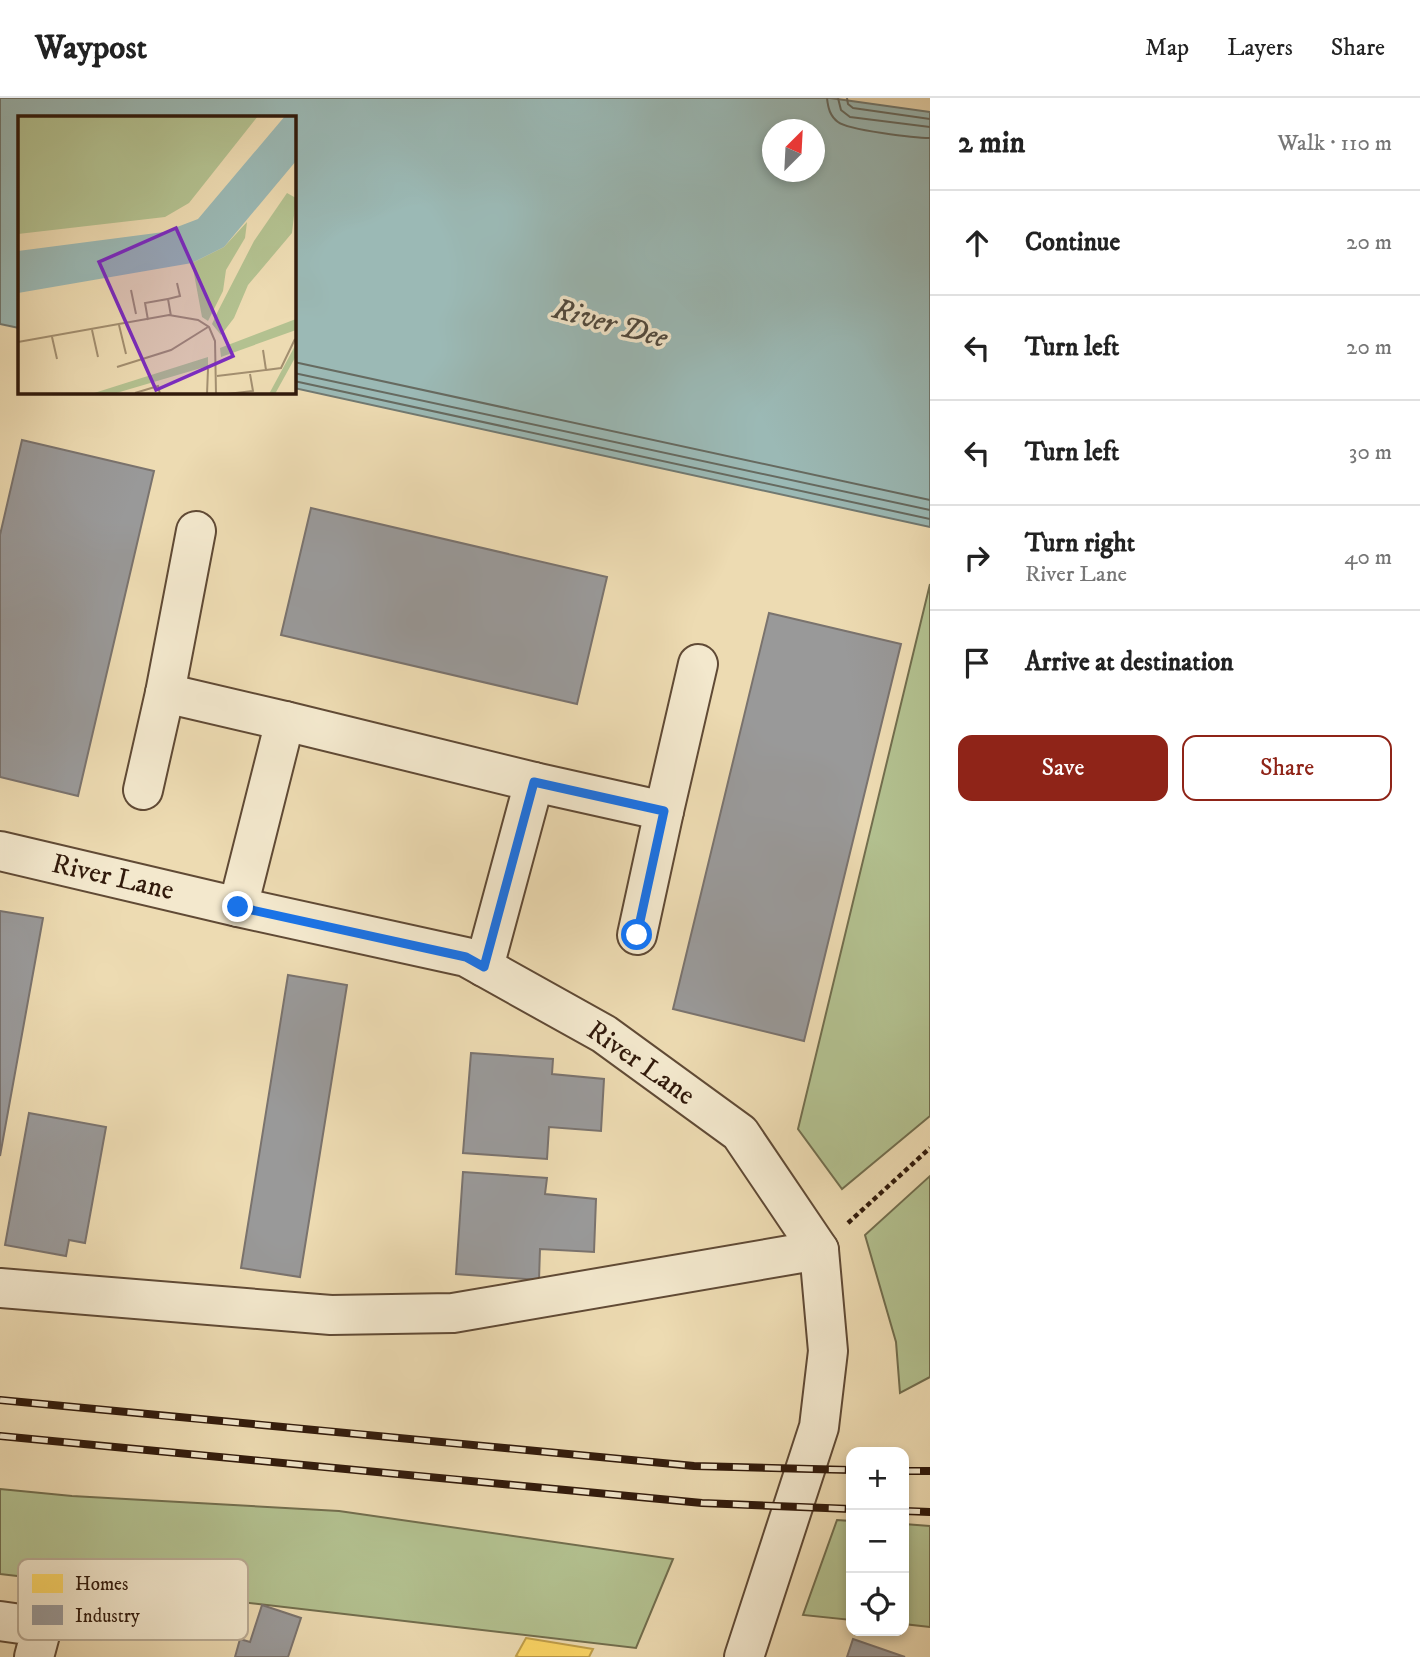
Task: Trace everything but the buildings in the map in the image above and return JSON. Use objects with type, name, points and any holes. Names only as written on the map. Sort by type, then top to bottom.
[{"type":"street","points":[[143,790],[165,693],[196,531]]},
{"type":"street","points":[[637,935],[698,664]]},
{"type":"street","points":[[165,693],[664,811]]},
{"type":"street","points":[[238,907],[285,721]]},
{"type":"street","points":[[484,967],[534,782]]},
{"type":"street","name":"River Lane","points":[[0,851],[466,957],[604,1034],[740,1133],[819,1250],[828,1351],[819,1427],[744,1657]]},
{"type":"street","points":[[0,1288],[331,1315],[453,1313],[819,1250]]},
{"type":"street","points":[[0,1621],[18,1624]]},
{"type":"street","points":[[34,1657],[39,1640]]},
{"type":"path","points":[[819,1250],[930,1148]]},
{"type":"green space","points":[[930,584],[930,1116],[842,1189],[798,1129]]},
{"type":"green space","points":[[930,1176],[930,1377],[900,1393],[896,1342],[865,1235]]},
{"type":"green space","points":[[0,1489],[72,1496],[339,1511],[673,1559],[636,1648],[248,1603],[248,1559],[18,1559],[18,1576],[0,1574]]},
{"type":"green space","points":[[837,1520],[846,1521],[846,1619],[803,1615]]},
{"type":"green space","points":[[909,1524],[930,1526],[930,1627],[909,1625]]},
{"type":"water","name":"River Dee","points":[[0,98],[830,98],[930,112],[930,527],[296,388],[296,116],[18,116],[18,328],[0,324]]},
{"type":"railway","points":[[0,1400],[694,1466],[846,1470]]},
{"type":"railway","points":[[0,1436],[702,1503],[846,1509]]},
{"type":"railway","points":[[909,1471],[930,1471]]},
{"type":"railway","points":[[909,1511],[930,1512]]},
{"type":"route","points":[[238,907],[466,957],[484,967],[534,782],[664,811],[637,935]]}]
